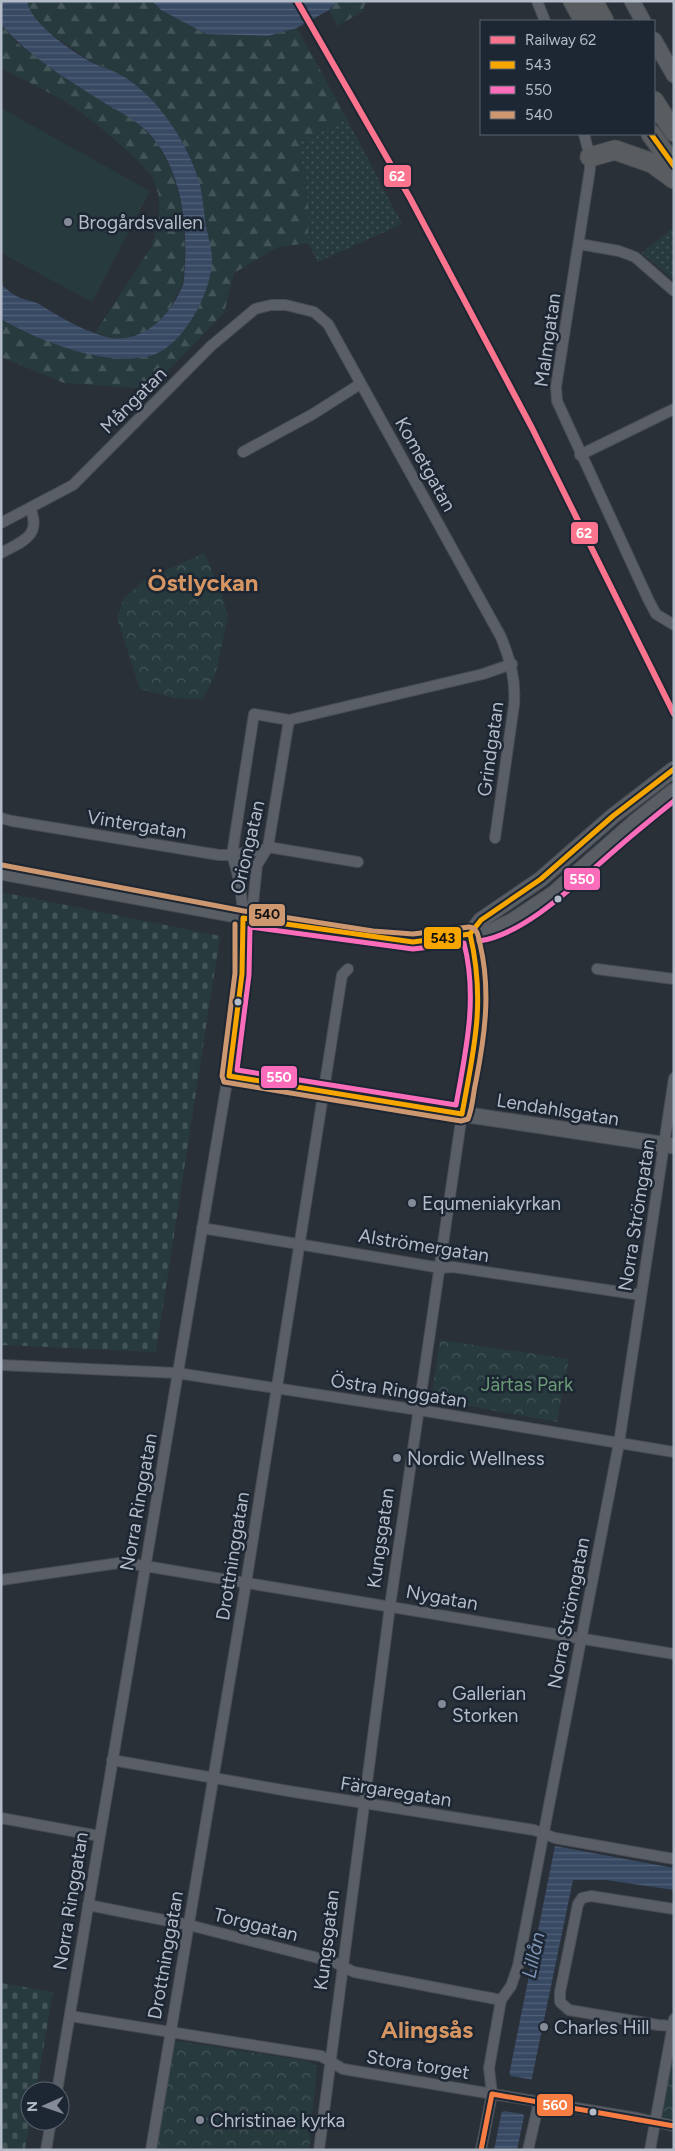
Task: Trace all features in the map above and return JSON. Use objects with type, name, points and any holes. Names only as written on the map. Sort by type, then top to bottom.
[{"type":"highway","points":[[573,1],[583,20]]},
{"type":"highway","points":[[593,1],[603,20]]},
{"type":"highway","points":[[655,103],[674,132]]},
{"type":"highway","points":[[652,135],[674,166]]},
{"type":"highway","points":[[590,157],[619,142],[652,162],[674,179]]},
{"type":"main road","points":[[632,1],[642,20]]},
{"type":"main road","points":[[655,42],[674,75]]},
{"type":"main road","points":[[470,934],[481,920],[541,878],[613,816],[674,769]]},
{"type":"main road","points":[[1,872],[243,918],[363,937],[413,942],[490,932],[499,927],[554,893],[636,821],[674,791]]},
{"type":"main road","name":"Kungsgatan","points":[[462,1114],[478,1031],[480,1002],[480,972],[470,934]]},
{"type":"main road","name":"Lendahlsgatan","points":[[462,1114],[669,1145]]},
{"type":"street","points":[[537,1],[546,20]]},
{"type":"street","name":"Malmgatan","points":[[584,135],[590,157],[579,244],[556,387],[556,401],[649,601],[656,614],[674,625]]},
{"type":"street","points":[[579,244],[619,251],[635,257],[674,291]]},
{"type":"street","name":"Mångatan","points":[[1,523],[73,485],[211,346],[255,309],[271,305],[286,305]]},
{"type":"street","name":"Kometgatan","points":[[286,305],[314,312],[328,324],[496,628],[512,664]]},
{"type":"street","points":[[243,452],[313,414],[357,386]]},
{"type":"street","points":[[580,455],[674,409]]},
{"type":"street","points":[[1,553],[18,544],[34,530],[35,524],[30,508]]},
{"type":"street","name":"Oriongatan","points":[[243,918],[238,874],[232,855],[254,714],[290,720],[483,674],[512,664]]},
{"type":"street","name":"Grindgatan","points":[[495,838],[516,687],[512,664]]},
{"type":"street","name":"Oriongatan","points":[[243,918],[253,904],[257,865],[267,848],[290,720]]},
{"type":"street","name":"Vintergatan","points":[[1,818],[170,847],[232,855],[267,848],[358,862]]},
{"type":"street","name":"Norra Ringgatan","points":[[59,2081],[228,1076],[242,974],[243,918]]},
{"type":"street","name":"Drottninggatan","points":[[151,2150],[278,1389],[299,1243],[342,975],[348,969]]},
{"type":"street","points":[[597,969],[674,979]]},
{"type":"street","name":"Lendahlsgatan","points":[[228,1076],[462,1114]]},
{"type":"street","name":"Norra Strömgatan","points":[[481,2150],[497,2095],[489,2068],[501,2000],[511,1986],[518,1966],[619,1443],[641,1295],[669,1145],[674,1078]]},
{"type":"street","name":"Kungsgatan","points":[[319,2150],[390,1606],[441,1268],[462,1114]]},
{"type":"street","name":"Alströmergatan","points":[[202,1228],[441,1268],[453,1267],[641,1295]]},
{"type":"street","name":"Östra Ringgatan","points":[[1,1366],[177,1373],[674,1452]]},
{"type":"street","name":"Nygatan","points":[[1,1580],[119,1563],[674,1654]]},
{"type":"street","name":"Färgaregatan","points":[[112,1760],[534,1830],[555,1838],[674,1859]]},
{"type":"street","points":[[1,1818],[99,1836]]},
{"type":"street","points":[[650,2150],[673,2023],[658,2025],[569,2010],[560,2002],[560,1992],[578,1904],[582,1898],[590,1896],[674,1909]]},
{"type":"street","name":"Torggatan","points":[[88,1906],[189,1925],[334,1962],[354,1972],[501,2000]]},
{"type":"street","name":"Stora torget","points":[[70,2016],[321,2056],[343,2069],[674,2126]]},
{"type":"street","points":[[528,2150],[535,2101]]},
{"type":"street","points":[[46,2150],[49,2131]]},
{"type":"green space","points":[[27,1],[152,1],[161,10],[206,34],[268,36],[297,28],[347,119],[301,141],[301,157],[308,203],[308,243],[278,247],[234,273],[224,313],[162,377],[136,388],[64,383],[1,357],[1,319],[38,337],[102,356],[154,354],[212,257],[200,186],[189,153],[172,127],[149,97],[120,74],[92,62],[46,30],[28,9]]},
{"type":"green space","points":[[337,1],[366,1],[362,12],[337,26],[329,10]]},
{"type":"green space","points":[[1,24],[17,43],[137,122],[157,143],[173,174],[182,206],[185,249],[183,283],[167,314],[146,331],[122,339],[95,333],[152,246],[159,219],[159,196],[152,176],[134,157],[93,121],[63,100],[1,68]]},
{"type":"green space","name":"Brogårdsvallen","points":[[1,108],[150,191],[92,302],[1,253]]},
{"type":"green space","points":[[347,119],[402,224],[318,262],[308,243],[308,203],[301,157],[301,141]]},
{"type":"green space","points":[[674,227],[674,280],[642,253]]},
{"type":"green space","points":[[204,553],[219,585],[228,616],[215,676],[202,699],[174,698],[140,689],[117,618],[124,598],[145,580]]},
{"type":"green space","points":[[1,892],[220,936],[156,1352],[1,1345]]},
{"type":"green space","name":"Järtas Park","points":[[440,1340],[569,1359],[557,1422],[431,1399]]},
{"type":"green space","points":[[1,1983],[53,1992],[38,2081],[20,2081],[20,2131],[28,2131],[25,2149],[1,2150]]},
{"type":"green space","points":[[674,2036],[674,2123],[659,2120]]},
{"type":"green space","points":[[171,2040],[307,2061],[317,2066],[309,2150],[154,2150]]},
{"type":"water","points":[[1,1],[27,1],[36,18],[63,44],[91,62],[131,81],[149,97],[165,116],[186,149],[201,190],[212,252],[211,269],[203,298],[186,327],[165,349],[153,355],[136,358],[96,356],[54,344],[1,319],[1,284],[16,296],[38,303],[81,328],[104,336],[124,338],[144,332],[167,312],[183,285],[185,231],[177,185],[172,170],[157,143],[132,120],[62,76],[24,47],[1,24]]},
{"type":"water","points":[[152,1],[337,1],[329,10],[297,28],[268,36],[206,34],[161,10]]},
{"type":"water","points":[[555,1846],[674,1868],[674,1890],[606,1880],[573,1880],[517,2150],[494,2150]]},
{"type":"pier","points":[[507,2072],[511,2076],[534,2080],[526,2119],[523,2114],[504,2111],[499,2114]]},
{"type":"rail line","name":"62","points":[[297,1],[410,198],[532,428],[674,714]]},
{"type":"transit line","name":"543","points":[[652,135],[674,166]]},
{"type":"transit line","name":"543","points":[[470,934],[481,920],[541,879],[613,816],[674,769]]},
{"type":"transit line","name":"550","points":[[479,941],[497,937],[533,917],[569,890],[674,801]]},
{"type":"transit line","name":"540","points":[[2,865],[244,911],[373,931],[413,934],[469,927],[474,929],[477,933],[483,961],[486,1012],[482,1047],[468,1119],[461,1121],[224,1082],[222,1076],[235,973],[235,924]]},
{"type":"transit line","name":"543","points":[[243,918],[413,942],[470,934],[475,959],[478,1003],[474,1046],[462,1114],[229,1076],[242,974],[243,918]]},
{"type":"transit line","name":"550","points":[[250,927],[413,949],[464,943],[468,963],[470,1004],[467,1044],[456,1105],[237,1070],[249,975],[250,927]]},
{"type":"transit line","name":"560","points":[[481,2150],[492,2094],[674,2126]]},
{"type":"place","name":"Brogårdsvallen","points":[[68,222]]},
{"type":"place","name":"Equmeniakyrkan","points":[[412,1203]]},
{"type":"place","name":"Nordic Wellness","points":[[397,1458]]},
{"type":"place","name":"Gallerian Storken","points":[[442,1704]]},
{"type":"place","name":"Charles Hill","points":[[544,2027]]},
{"type":"place","name":"Christinae kyrka","points":[[200,2120]]},
{"type":"district","name":"Östlyckan","points":[[203,583]]},
{"type":"district","name":"Alingsås","points":[[427,2030]]},
{"type":"water label","name":"Lillån","points":[[533,1955]]}]
